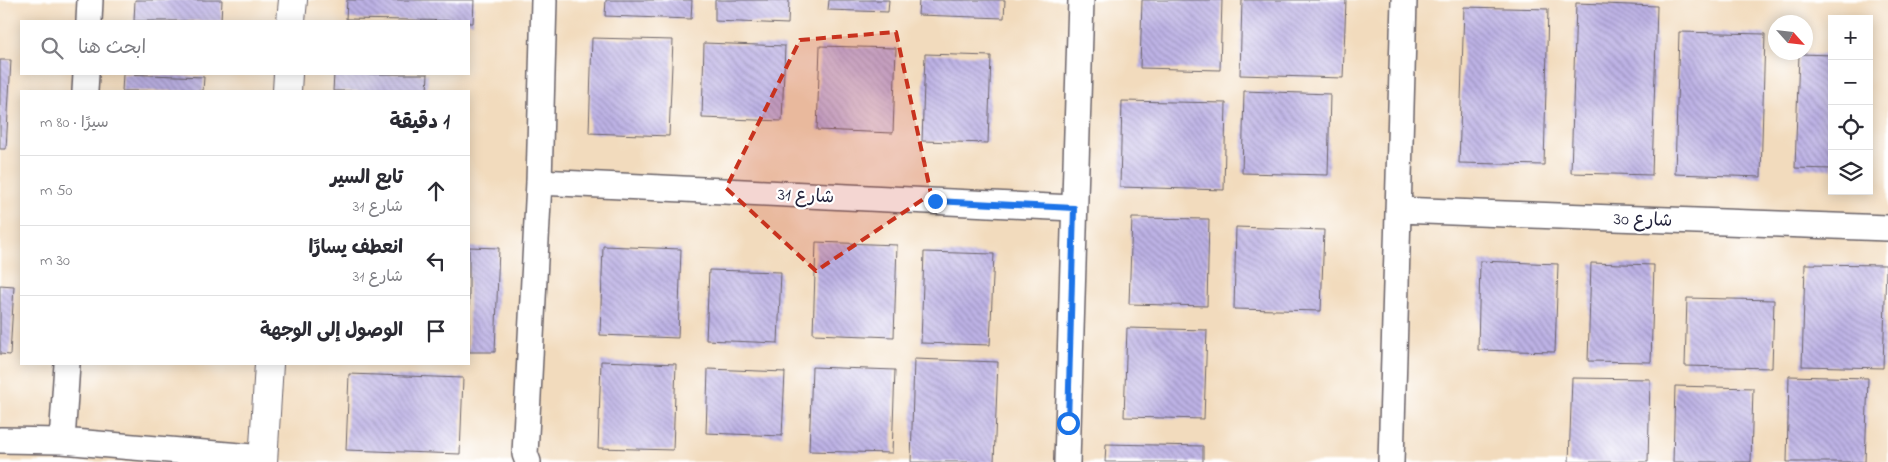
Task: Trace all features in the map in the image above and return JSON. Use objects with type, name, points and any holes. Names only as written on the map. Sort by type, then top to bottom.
[{"type":"street","points":[[89,20],[90,0]]},
{"type":"street","points":[[291,20],[293,0]]},
{"type":"street","points":[[528,462],[526,454],[544,0]]},
{"type":"street","points":[[1067,462],[1081,0]]},
{"type":"street","points":[[1391,462],[1404,0]]},
{"type":"street","points":[[85,90],[86,75]]},
{"type":"street","points":[[287,90],[288,75]]},
{"type":"street","name":"شارع 31","points":[[538,182],[1074,208]]},
{"type":"street","name":"شارع 30","points":[[1398,210],[1888,228]]},
{"type":"street","points":[[62,441],[67,365]]},
{"type":"street","points":[[0,440],[62,441],[263,460],[269,365]]},
{"type":"highlighted area","points":[[896,32],[931,194],[816,271],[726,188],[800,40]]},
{"type":"building","points":[[135,0],[222,0],[221,20],[134,20]]},
{"type":"building","points":[[347,0],[474,0],[473,23],[470,23],[470,20],[346,19]]},
{"type":"building","points":[[606,0],[692,0],[691,19],[605,16]]},
{"type":"building","points":[[715,0],[789,0],[788,24],[715,21]]},
{"type":"building","points":[[829,0],[889,0],[888,12],[828,10]]},
{"type":"building","points":[[919,0],[1005,0],[1004,18],[918,15]]},
{"type":"building","points":[[1142,0],[1222,0],[1220,70],[1140,68]]},
{"type":"building","points":[[1242,0],[1346,0],[1343,78],[1240,75]]},
{"type":"building","points":[[1576,3],[1657,6],[1652,175],[1571,173]]},
{"type":"building","points":[[1464,7],[1548,9],[1544,165],[1459,163]]},
{"type":"building","points":[[1679,32],[1765,34],[1761,177],[1675,174]]},
{"type":"building","points":[[592,38],[673,40],[669,136],[589,133]]},
{"type":"building","points":[[704,43],[785,46],[782,121],[702,118]]},
{"type":"building","points":[[820,46],[896,48],[893,133],[817,130]]},
{"type":"building","points":[[925,54],[991,56],[988,143],[922,141]]},
{"type":"building","points":[[1813,54],[1828,55],[1828,169],[1795,168],[1799,60],[1813,60]]},
{"type":"building","points":[[0,60],[11,60],[6,149],[0,149]]},
{"type":"building","points":[[123,75],[204,77],[203,90],[122,90]]},
{"type":"building","points":[[334,75],[428,75],[427,90],[333,90]]},
{"type":"building","points":[[1244,91],[1330,94],[1328,175],[1242,173]]},
{"type":"building","points":[[1122,101],[1226,103],[1224,190],[1120,187]]},
{"type":"building","points":[[1132,218],[1209,219],[1207,306],[1129,304]]},
{"type":"building","points":[[1236,227],[1324,230],[1321,311],[1234,309]]},
{"type":"building","points":[[816,242],[897,245],[894,337],[813,334]]},
{"type":"building","points":[[603,246],[681,249],[678,338],[600,335]]},
{"type":"building","points":[[470,247],[499,248],[495,352],[470,352]]},
{"type":"building","points":[[924,252],[994,254],[990,345],[921,343]]},
{"type":"building","points":[[1480,261],[1558,264],[1555,352],[1478,350]]},
{"type":"building","points":[[1591,263],[1654,265],[1651,362],[1588,361]]},
{"type":"building","points":[[1805,264],[1886,265],[1883,368],[1802,366]]},
{"type":"building","points":[[709,270],[781,272],[778,343],[706,340]]},
{"type":"building","points":[[0,285],[14,286],[10,355],[0,354]]},
{"type":"building","points":[[1687,298],[1774,300],[1772,368],[1685,366]]},
{"type":"building","points":[[1127,328],[1207,330],[1204,419],[1124,417]]},
{"type":"building","points":[[914,359],[998,362],[994,462],[911,462]]},
{"type":"building","points":[[601,361],[676,364],[673,450],[598,448]]},
{"type":"building","points":[[812,367],[895,370],[892,453],[809,451]]},
{"type":"building","points":[[708,369],[785,372],[782,436],[706,433]]},
{"type":"building","points":[[349,374],[463,378],[460,454],[346,450]]},
{"type":"building","points":[[1789,376],[1868,378],[1865,462],[1787,462]]},
{"type":"building","points":[[1572,378],[1650,379],[1648,462],[1569,462]]},
{"type":"building","points":[[1675,386],[1753,388],[1751,462],[1673,462]]},
{"type":"building","points":[[1106,444],[1203,446],[1203,462],[1105,462]]},
{"type":"route","points":[[935,201],[1074,208],[1068,423]]}]
